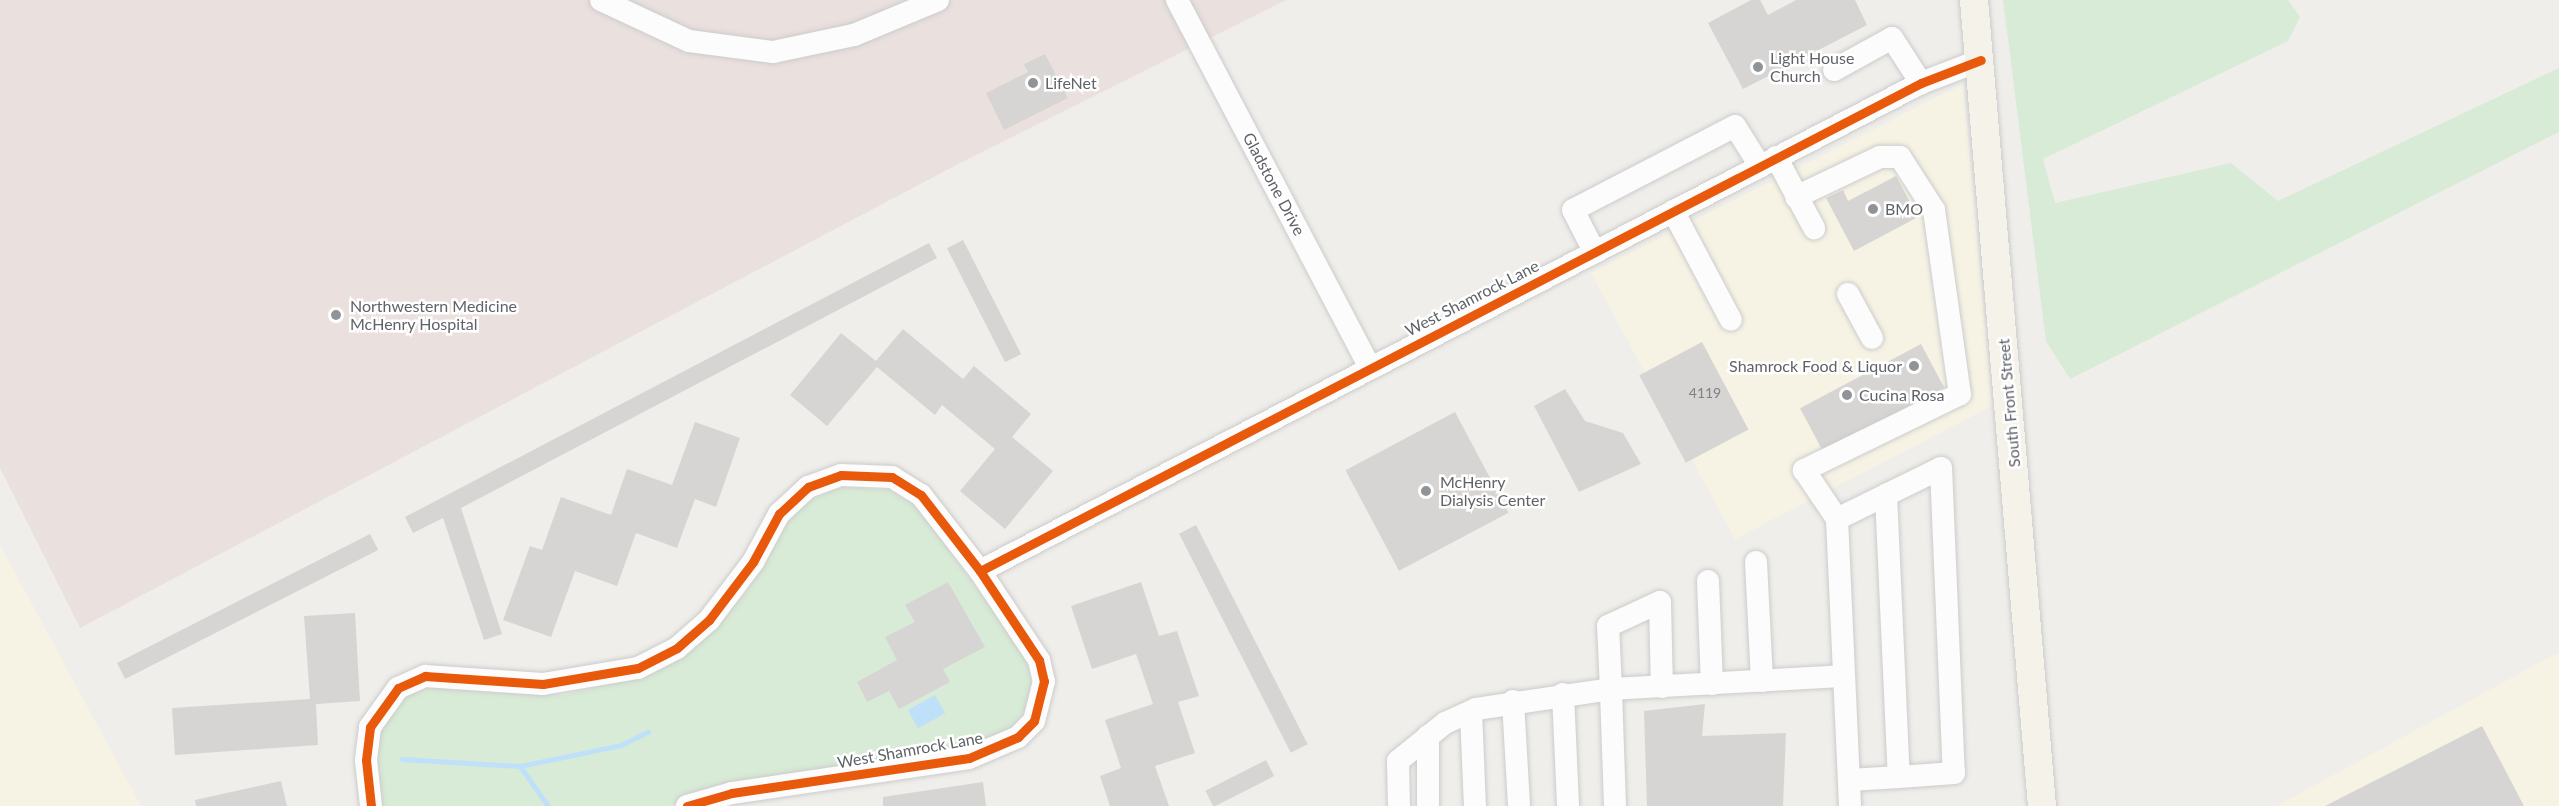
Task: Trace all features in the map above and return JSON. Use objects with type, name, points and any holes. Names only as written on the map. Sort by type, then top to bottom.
[{"type":"main road","name":"South Front Street","points":[[1974,0],[1981,60],[2042,806]]},
{"type":"street","points":[[601,0],[689,40],[773,51],[854,35],[936,0]]},
{"type":"street","name":"Gladstone Drive","points":[[1177,0],[1370,368]]},
{"type":"street","points":[[1834,70],[1892,38],[1921,83]]},
{"type":"street","name":"West Shamrock Lane","points":[[981,571],[1921,83],[1981,60]]},
{"type":"street","points":[[1594,251],[1572,210],[1735,126],[1796,197],[1814,228]]},
{"type":"street","points":[[1796,197],[1864,163],[1900,157],[1934,210],[1950,297],[1960,394],[1804,470],[1837,519],[1850,806]]},
{"type":"street","points":[[1673,211],[1731,320]]},
{"type":"street","points":[[1848,294],[1872,338]]},
{"type":"street","points":[[1837,519],[1941,468],[1954,772],[1849,780]]},
{"type":"street","name":"West Shamrock Lane","points":[[371,806],[366,760],[370,727],[398,688],[425,676],[543,684],[638,668],[676,648],[709,620],[753,562],[779,514],[808,487],[842,475],[891,477],[930,504],[981,571],[1039,660],[1041,702],[1034,721],[1018,737],[969,758],[732,793],[687,806]]},
{"type":"street","points":[[1886,495],[1899,777]]},
{"type":"street","points":[[1756,562],[1762,681]]},
{"type":"street","points":[[1708,581],[1712,684]]},
{"type":"street","points":[[1615,806],[1608,626],[1660,602],[1662,687]]},
{"type":"street","points":[[1399,806],[1398,762],[1428,736],[1471,712],[1563,694],[1844,676]]},
{"type":"street","points":[[1563,694],[1568,806]]},
{"type":"street","points":[[1514,702],[1519,806]]},
{"type":"street","points":[[1471,712],[1475,806]]},
{"type":"street","points":[[1428,736],[1428,806]]},
{"type":"shaded area","name":"Northwestern Medicine McHenry Hospital","points":[[0,0],[1286,0],[960,163],[80,628],[0,468]]},
{"type":"shaded area","points":[[1963,84],[1992,406],[1735,539],[1591,273]]},
{"type":"shaded area","points":[[0,545],[141,806],[0,806]]},
{"type":"shaded area","points":[[2559,652],[2559,806],[2277,806]]},
{"type":"green space","points":[[2003,0],[2288,0],[2300,17],[2288,41],[2043,159],[2055,203],[2231,163],[2278,201],[2559,68],[2559,132],[2070,379],[2046,341]]},
{"type":"green space","points":[[842,487],[889,490],[917,507],[1025,654],[1032,684],[1025,711],[1010,731],[978,746],[711,787],[670,806],[380,806],[374,748],[383,723],[404,698],[428,687],[564,695],[646,674],[720,623],[748,590],[782,525],[804,503]]},
{"type":"water","points":[[935,695],[945,713],[918,728],[908,710]]},
{"type":"building","name":"Light House Church","points":[[1751,0],[1760,0],[1768,15],[1796,0],[1855,0],[1867,25],[1743,89],[1708,23]]},
{"type":"building","name":"LifeNet","points":[[1045,54],[1068,98],[1004,130],[986,93],[1028,72],[1024,64]]},
{"type":"building","name":"BMO","points":[[1896,176],[1918,217],[1854,251],[1826,198],[1843,190],[1848,201]]},
{"type":"building","points":[[963,240],[1021,354],[1005,362],[947,248]]},
{"type":"building","points":[[929,243],[937,258],[461,508],[502,634],[484,640],[443,518],[413,533],[405,517]]},
{"type":"building","points":[[903,329],[963,379],[974,366],[1031,414],[1012,437],[1053,471],[1005,529],[960,491],[995,449],[942,405],[935,415],[877,367],[827,426],[790,395],[841,333],[876,361]]},
{"type":"building","points":[[1702,342],[1748,429],[1686,463],[1639,375]]},
{"type":"building","points":[[1921,344],[1944,387],[1823,452],[1800,408]]},
{"type":"building","points":[[1565,389],[1585,421],[1623,433],[1641,464],[1579,492],[1534,406]]},
{"type":"building","name":"McHenry Dialysis Center","points":[[1455,412],[1509,513],[1399,571],[1346,470]]},
{"type":"building","points":[[695,422],[740,438],[716,507],[695,499],[677,548],[636,533],[617,586],[575,571],[551,637],[503,620],[530,546],[542,550],[561,497],[611,515],[627,469],[672,485]]},
{"type":"building","points":[[1196,525],[1308,744],[1291,753],[1179,534]]},
{"type":"building","points":[[370,534],[378,550],[125,679],[117,663]]},
{"type":"building","points":[[948,582],[985,647],[943,669],[950,682],[899,709],[889,691],[867,702],[857,682],[897,660],[885,637],[915,622],[905,605]]},
{"type":"building","points":[[1141,582],[1159,636],[1177,631],[1199,696],[1178,702],[1195,753],[1155,766],[1169,806],[1110,806],[1100,776],[1121,768],[1105,720],[1153,704],[1136,654],[1092,669],[1071,606]]},
{"type":"building","points":[[355,613],[360,701],[316,704],[318,745],[175,755],[172,708],[310,699],[304,616]]},
{"type":"building","points":[[1705,704],[1702,736],[1786,733],[1783,806],[1647,806],[1644,711]]},
{"type":"building","points":[[2482,726],[2524,806],[2325,806]]},
{"type":"building","points":[[1266,760],[1274,776],[1215,806],[1213,806],[1205,791]]},
{"type":"building","points":[[281,781],[287,806],[196,806],[195,800]]},
{"type":"building","points":[[983,782],[986,806],[883,806],[883,797]]},
{"type":"waterway","points":[[520,766],[621,745],[648,732]]},
{"type":"waterway","points":[[402,759],[520,766],[548,806]]},
{"type":"cycle path","points":[[980,571],[1921,83],[1981,60]]},
{"type":"cycle path","points":[[371,806],[366,760],[370,727],[398,688],[425,676],[543,684],[638,668],[677,648],[709,620],[753,562],[779,514],[808,487],[841,475],[892,477],[921,495],[980,571],[1039,660],[1044,681],[1034,721],[1018,737],[969,758],[732,793],[687,806]]},
{"type":"place","name":"Light House Church","points":[[1758,67]]},
{"type":"place","name":"LifeNet","points":[[1033,83]]},
{"type":"place","name":"BMO","points":[[1873,209]]},
{"type":"place","name":"Northwestern Medicine McHenry Hospital","points":[[336,315]]},
{"type":"place","name":"Shamrock Food & Liquor","points":[[1914,366]]},
{"type":"place","name":"Cucina Rosa","points":[[1847,395]]},
{"type":"place","name":"McHenry Dialysis Center","points":[[1426,491]]}]
